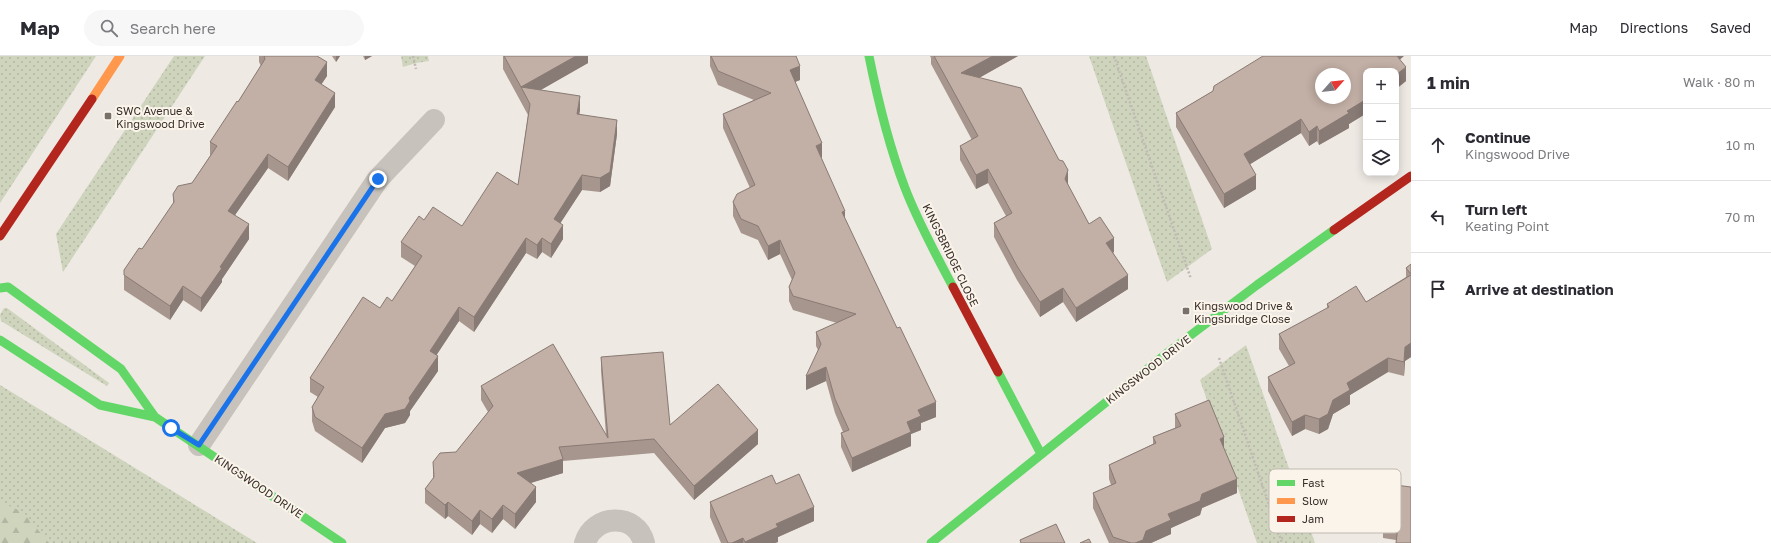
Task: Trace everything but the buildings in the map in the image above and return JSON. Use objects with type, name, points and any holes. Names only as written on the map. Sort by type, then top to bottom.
[{"type":"street","points":[[0,236],[120,56]]},
{"type":"street","name":"KINGSBRIDGE CLOSE","points":[[869,56],[878,102],[905,188],[930,242],[1041,454]]},
{"type":"street","points":[[199,445],[378,179],[434,120]]},
{"type":"street","name":"KINGSWOOD DRIVE","points":[[931,543],[979,506],[1041,454],[1206,322],[1411,176]]},
{"type":"street","name":"KINGSWOOD DRIVE","points":[[0,288],[8,287],[121,369],[155,417]]},
{"type":"street","name":"KINGSWOOD DRIVE","points":[[0,340],[100,405],[155,417],[199,445],[342,543]]},
{"type":"street","points":[[585,543],[592,529],[601,523],[610,520],[621,520],[631,524],[639,531],[644,543]]},
{"type":"path","points":[[413,56],[416,69]]},
{"type":"path","points":[[1114,56],[1192,279]]},
{"type":"path","points":[[1219,358],[1269,505]]},
{"type":"path","points":[[1279,533],[1282,543]]},
{"type":"green space","points":[[0,56],[96,56],[0,203]]},
{"type":"green space","points":[[174,56],[205,56],[63,272],[56,234]]},
{"type":"green space","points":[[401,56],[428,56],[429,61],[403,67]]},
{"type":"green space","points":[[1089,56],[1146,56],[1212,249],[1167,282]]},
{"type":"green space","points":[[4,308],[7,308],[109,383],[107,386],[1,321],[0,315]]},
{"type":"green space","points":[[1246,345],[1289,469],[1269,469],[1269,533],[1312,533],[1315,543],[1257,543],[1200,380]]},
{"type":"green space","points":[[0,385],[257,543],[0,543]]},
{"type":"green space","points":[[0,502],[23,512],[49,543],[0,543]]},
{"type":"traffic: fast","points":[[869,56],[884,123],[905,188],[921,226],[953,287]]},
{"type":"traffic: fast","points":[[931,543],[1171,350],[1257,285],[1334,230]]},
{"type":"traffic: fast","points":[[0,288],[8,287],[121,369],[155,417]]},
{"type":"traffic: fast","points":[[0,340],[100,405],[155,417],[342,543]]},
{"type":"traffic: fast","points":[[998,372],[1041,454]]},
{"type":"traffic: slow","points":[[92,99],[120,56]]},
{"type":"traffic: jam","points":[[0,236],[92,99]]},
{"type":"traffic: jam","points":[[1334,230],[1411,176]]},
{"type":"traffic: jam","points":[[953,287],[998,372]]},
{"type":"place","name":"SWC Avenue & Kingswood Drive","points":[[108,116]]},
{"type":"place","name":"Kingswood Drive & Kingsbridge Close","points":[[1186,311]]},
{"type":"route","points":[[171,428],[199,445],[378,179]]}]
